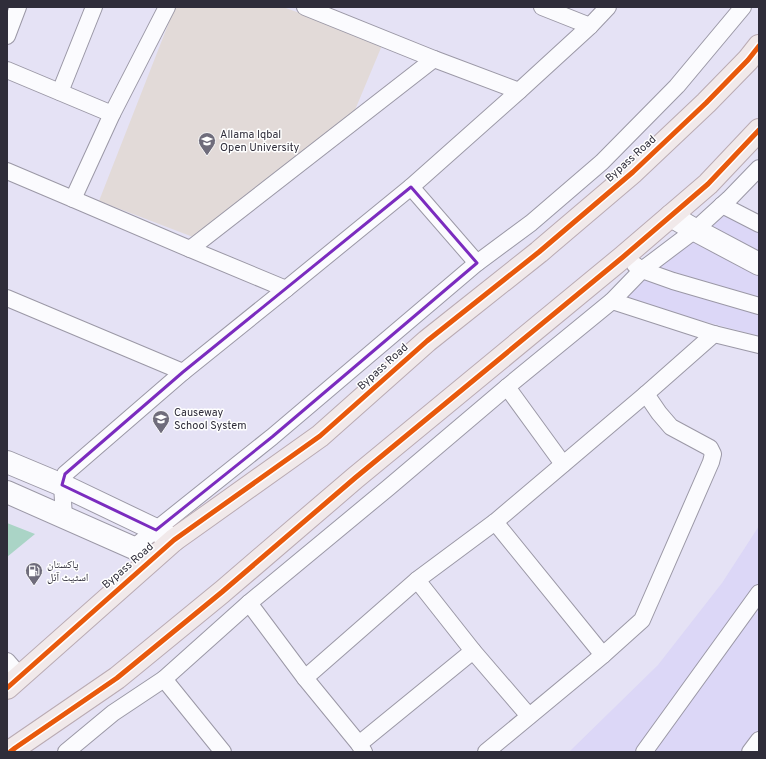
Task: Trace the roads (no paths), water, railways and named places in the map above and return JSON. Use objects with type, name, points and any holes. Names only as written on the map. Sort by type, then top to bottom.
[{"type":"main road","name":"Bypass Road","points":[[11,675],[154,557],[165,535],[320,436],[427,340],[539,252],[633,172],[706,104],[755,54]]},
{"type":"main road","points":[[10,752],[116,678],[222,592],[361,473],[671,216],[708,184],[759,130]]},
{"type":"main road","points":[[671,216],[759,264]]},
{"type":"main road","points":[[7,462],[62,485],[165,535]]},
{"type":"main road","points":[[7,492],[154,557]]},
{"type":"street","points":[[7,36],[18,7]]},
{"type":"street","points":[[60,92],[94,7]]},
{"type":"street","points":[[73,199],[112,114],[167,7]]},
{"type":"street","points":[[305,7],[434,59],[519,91]]},
{"type":"street","points":[[542,7],[590,26]]},
{"type":"street","points":[[64,517],[62,485],[65,474],[183,372],[411,187],[519,91],[590,26],[608,7]]},
{"type":"street","points":[[134,548],[165,535],[272,437],[478,263],[531,223],[602,162],[677,86],[743,7]]},
{"type":"street","points":[[190,249],[434,59]]},
{"type":"street","points":[[7,70],[112,114]]},
{"type":"street","points":[[66,752],[113,713],[164,679],[244,608],[507,387],[612,301],[642,270],[695,230],[759,168]]},
{"type":"street","points":[[7,171],[286,289]]},
{"type":"street","points":[[411,187],[478,263]]},
{"type":"street","points":[[722,205],[759,224]]},
{"type":"street","points":[[623,257],[642,270],[759,306]]},
{"type":"street","points":[[7,298],[183,372]]},
{"type":"street","points":[[612,301],[714,334],[759,345]]},
{"type":"street","points":[[306,678],[417,580],[495,522],[646,394],[714,334]]},
{"type":"street","points":[[507,387],[563,464]]},
{"type":"street","points":[[486,752],[603,655],[642,620],[711,462],[713,454],[710,448],[671,427],[646,394]]},
{"type":"street","points":[[495,522],[603,655]]},
{"type":"street","points":[[417,580],[473,651],[529,716]]},
{"type":"street","points":[[222,592],[244,608],[306,678],[361,748],[473,651]]},
{"type":"street","points":[[647,751],[759,593]]},
{"type":"street","points":[[164,679],[219,750]]},
{"type":"street","points":[[750,752],[759,740]]},
{"type":"place","name":"Allama Iqbal Open University","points":[[207,156]]},
{"type":"place","name":"Causeway School System","points":[[161,434]]},
{"type":"place","name":"پاکستان اسٹیٹ آئل","points":[[34,586]]}]
